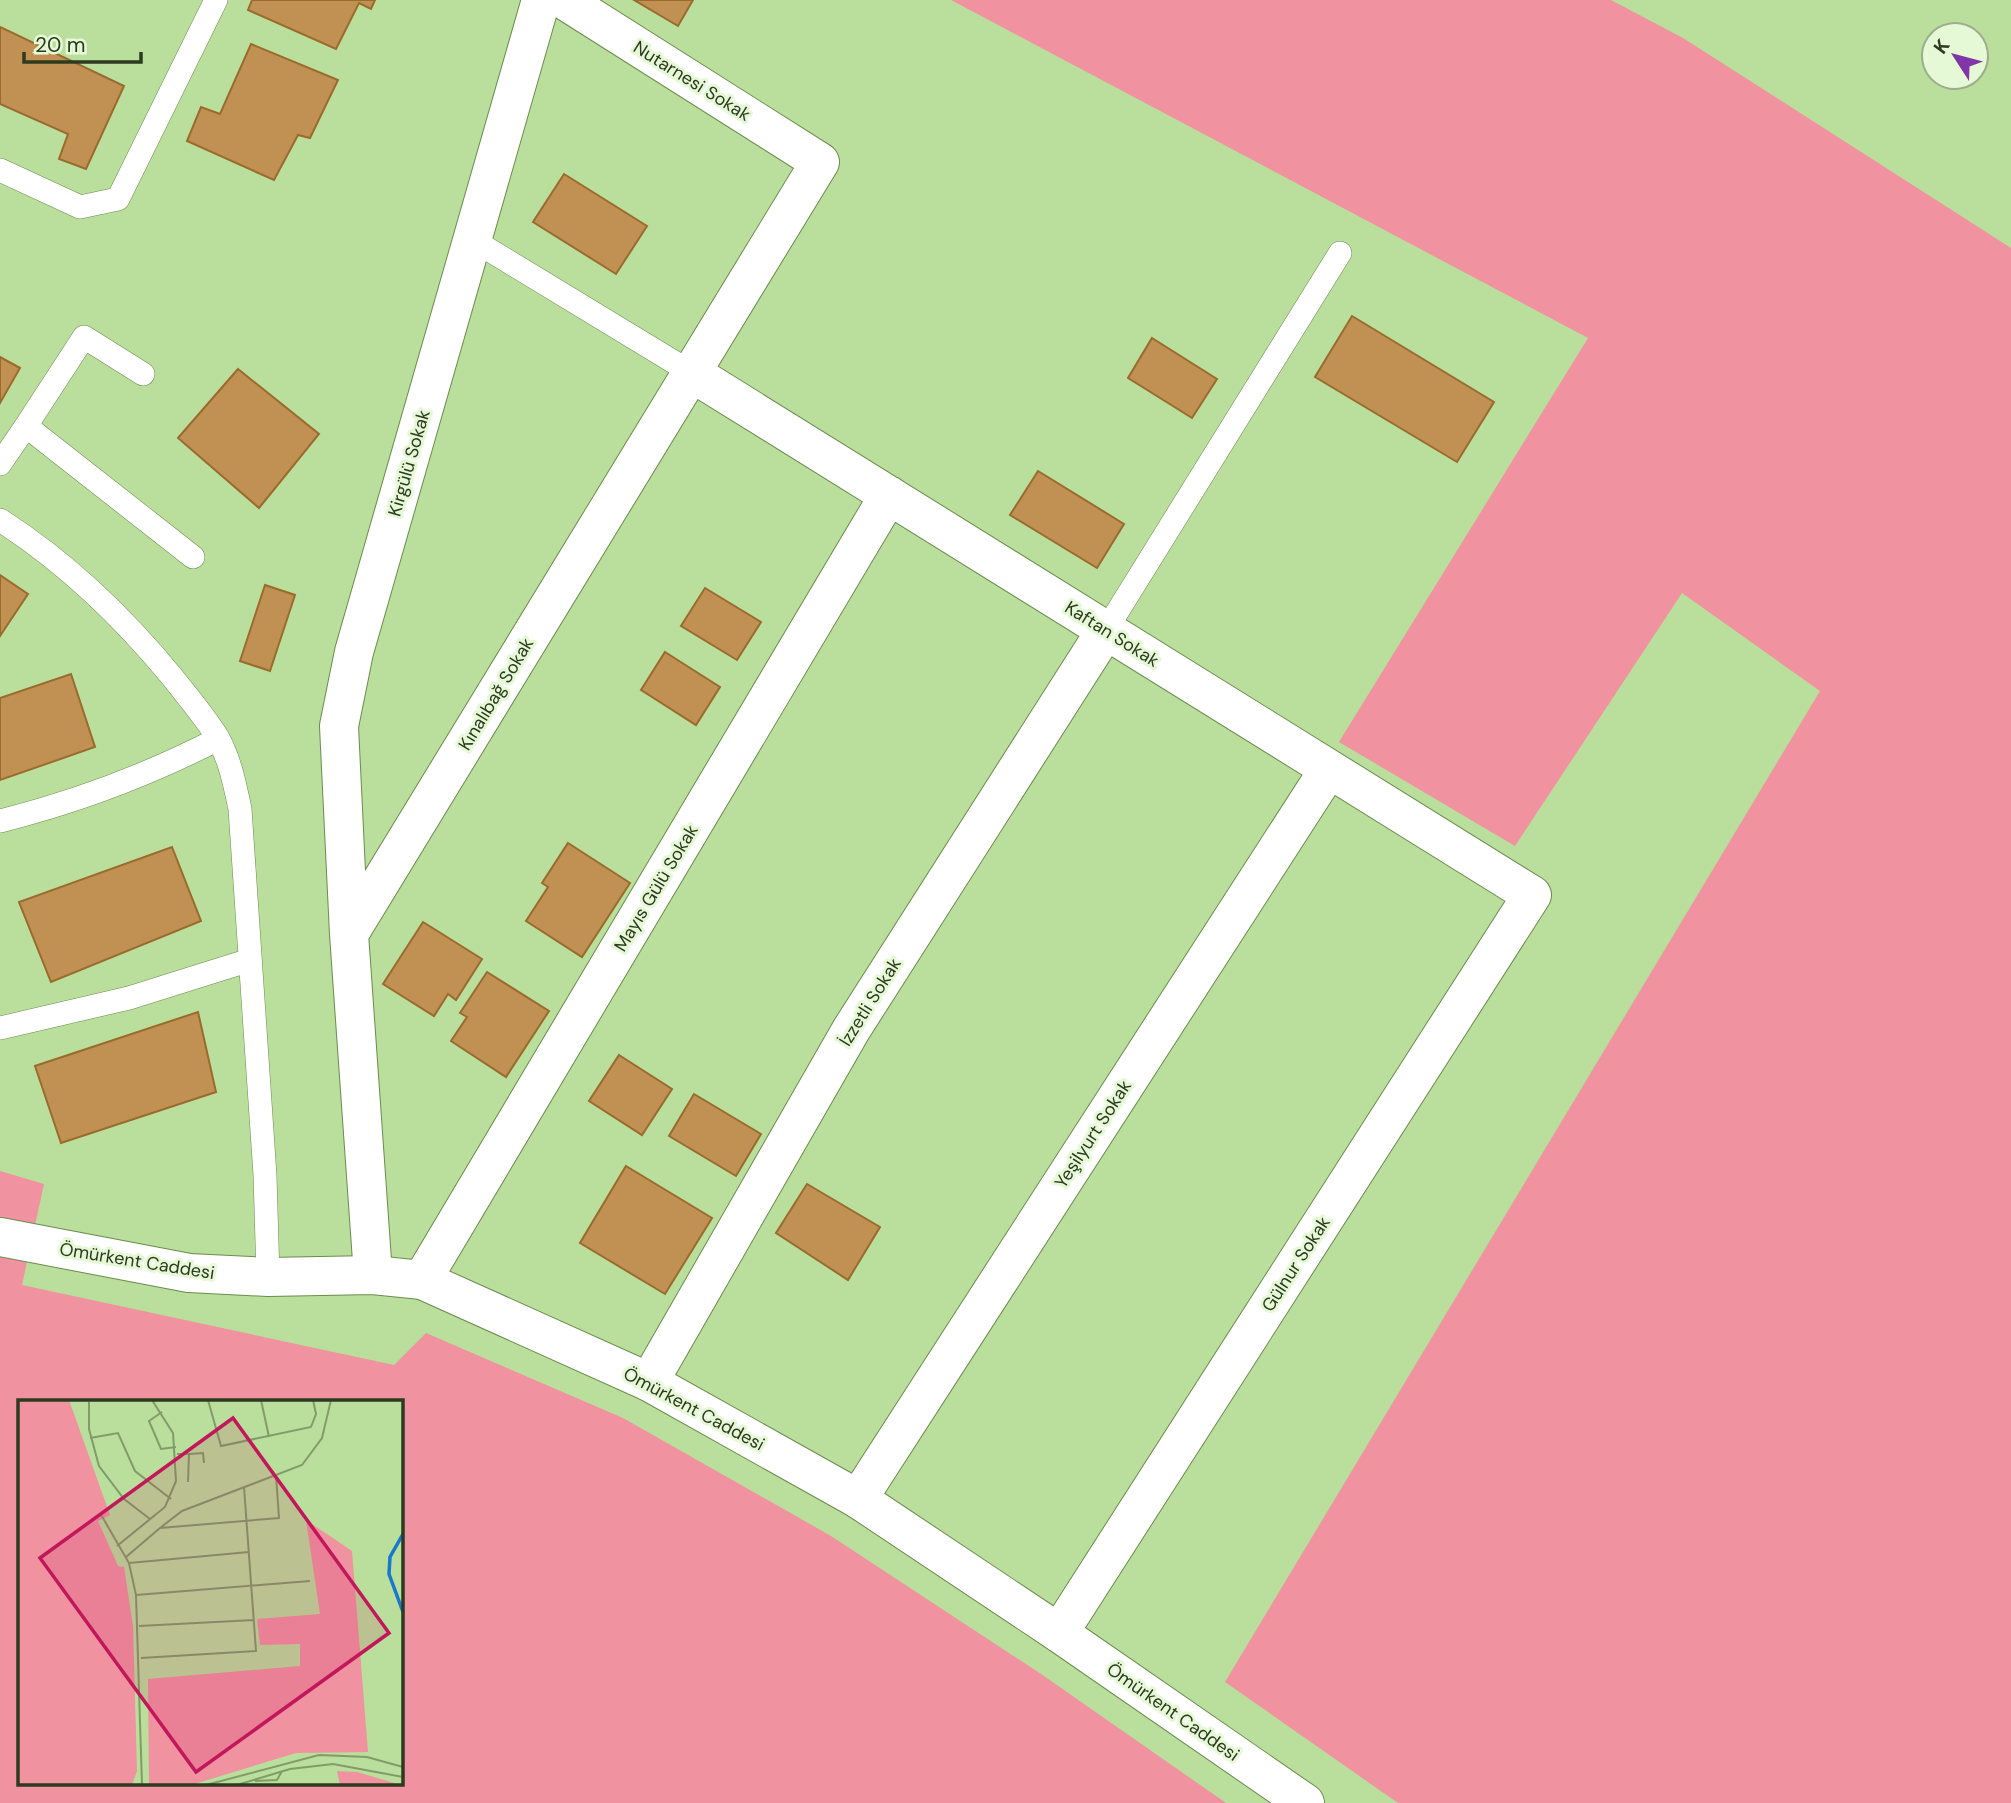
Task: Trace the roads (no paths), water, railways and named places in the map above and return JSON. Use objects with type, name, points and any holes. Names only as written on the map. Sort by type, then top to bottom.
[{"type":"street","name":"Kirgülü Sokak","points":[[349,934],[339,726],[354,652],[541,0]]},
{"type":"street","name":"Nutarnesi Sokak","points":[[564,0],[820,162]]},
{"type":"street","name":"Kınalıbağ Sokak","points":[[349,934],[820,162]]},
{"type":"street","name":"Kaftan Sokak","points":[[692,373],[1532,895]]},
{"type":"street","name":"Mayıs Gülü Sokak","points":[[422,1280],[889,495]]},
{"type":"street","name":"İzzetli Sokak","points":[[649,1382],[851,1030],[1105,630]]},
{"type":"street","name":"Yeşilyurt Sokak","points":[[858,1499],[1329,769]]},
{"type":"street","name":"Gülnur Sokak","points":[[1059,1633],[1532,895]]},
{"type":"street","points":[[349,934],[373,1275]]},
{"type":"street","name":"Ömürkent Caddesi","points":[[0,1237],[189,1273],[268,1277],[373,1275],[422,1280],[649,1382],[858,1499],[1059,1633],[1305,1803]]},
{"type":"lane","points":[[0,170],[80,207],[118,199],[216,0]]},
{"type":"lane","points":[[474,240],[692,373]]},
{"type":"lane","points":[[1105,630],[1340,253]]},
{"type":"lane","points":[[0,464],[84,337],[143,374]]},
{"type":"lane","points":[[26,426],[193,557]]},
{"type":"lane","points":[[0,520],[84,583],[130,627],[192,702],[218,739],[232,771],[240,809],[265,1175],[268,1277]]},
{"type":"lane","points":[[0,821],[50,809],[121,783],[170,764],[218,739]]},
{"type":"lane","points":[[0,1028],[129,999],[250,960]]}]
